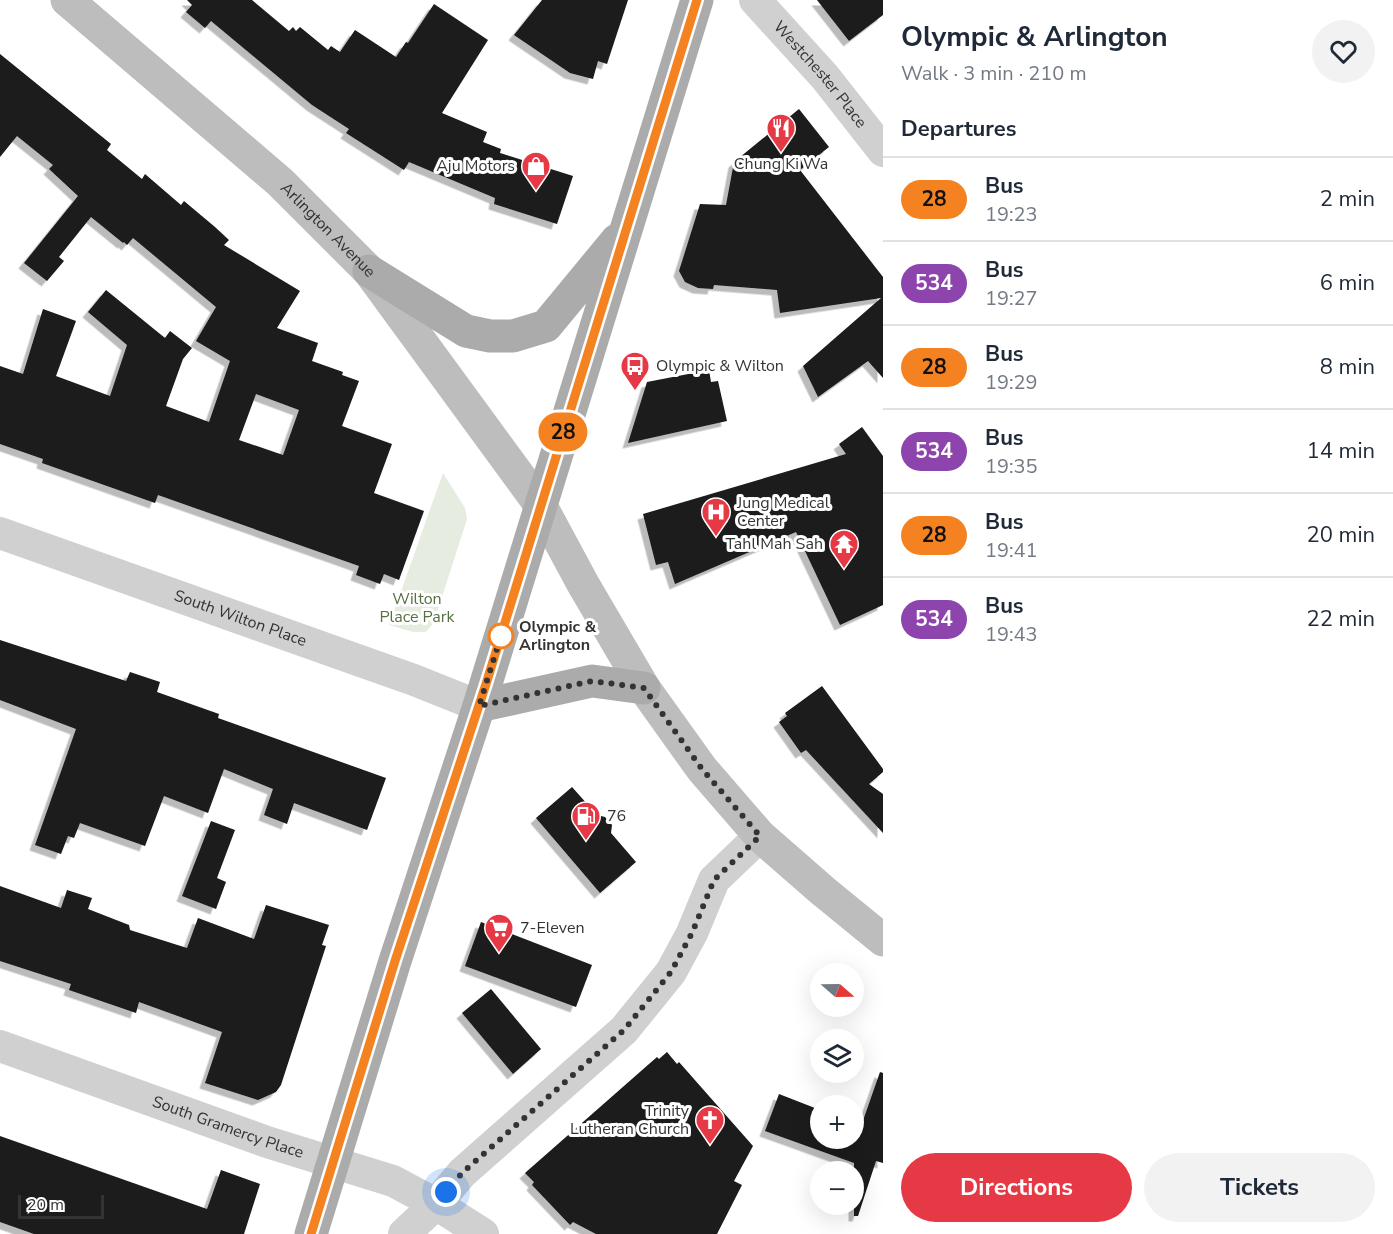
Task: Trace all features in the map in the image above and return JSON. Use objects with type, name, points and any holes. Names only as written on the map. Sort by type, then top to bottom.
[{"type":"main road","name":"Arlington Avenue","points":[[67,0],[280,182],[369,272],[541,506]]},
{"type":"main road","points":[[311,1234],[395,961],[479,706],[697,0]]},
{"type":"main road","points":[[369,272],[466,331],[490,336],[513,336],[546,326],[626,229]]},
{"type":"main road","points":[[541,506],[644,688],[702,769],[760,836],[883,940]]},
{"type":"main road","points":[[479,706],[592,681],[644,688]]},
{"type":"street","name":"Westchester Place","points":[[755,0],[825,78],[883,151]]},
{"type":"street","name":"South Wilton Place","points":[[0,533],[414,680],[479,706]]},
{"type":"street","points":[[404,1234],[436,1204],[462,1173],[624,1030],[671,972],[692,933],[714,880],[760,836]]},
{"type":"street","name":"South Gramercy Place","points":[[0,1046],[267,1142],[393,1181],[436,1204],[483,1234]]},
{"type":"green space","name":"Wilton Place Park","points":[[443,473],[465,508],[467,519],[434,622],[426,632],[413,632],[389,625]]},
{"type":"building","points":[[187,0],[252,0],[289,31],[293,27],[296,31],[300,27],[328,50],[331,46],[340,52],[355,30],[396,57],[434,4],[488,40],[442,113],[487,132],[483,142],[501,149],[500,153],[573,176],[557,224],[494,204],[495,198],[409,162],[404,170],[346,133],[349,129],[312,105],[211,21],[205,28],[186,12],[192,5]]},
{"type":"building","points":[[542,0],[628,0],[607,64],[598,61],[593,79],[570,73],[514,35]]},
{"type":"building","points":[[817,0],[883,0],[883,15],[849,41]]},
{"type":"building","points":[[0,54],[111,144],[107,150],[142,179],[145,174],[181,205],[184,201],[215,227],[229,240],[224,245],[300,291],[277,328],[318,343],[312,361],[343,372],[342,375],[359,381],[342,426],[392,444],[374,493],[424,511],[399,580],[384,574],[380,584],[356,575],[359,566],[158,495],[155,503],[42,463],[43,459],[0,444],[0,366],[23,374],[43,309],[76,321],[56,376],[110,396],[127,345],[88,312],[106,290],[165,338],[170,331],[192,348],[183,359],[166,406],[209,422],[230,361],[196,341],[216,307],[133,238],[127,245],[123,243],[91,217],[59,257],[64,261],[47,281],[24,263],[78,196],[49,169],[53,165],[17,136],[0,157]],"holes":[[[256,394],[299,410],[283,455],[239,440]]]},
{"type":"building","points":[[799,109],[829,147],[800,170],[883,277],[883,378],[868,361],[818,397],[803,366],[881,298],[780,313],[777,290],[714,285],[713,289],[698,288],[685,282],[679,271],[700,204],[726,205],[734,162]]},
{"type":"building","points":[[709,370],[711,382],[718,381],[727,421],[628,443],[647,382]]},
{"type":"building","points":[[862,427],[883,456],[883,605],[840,625],[796,532],[675,584],[668,562],[656,565],[643,514],[846,454],[839,444]]},
{"type":"building","points":[[0,640],[126,681],[130,672],[160,682],[157,692],[219,714],[218,718],[386,778],[367,830],[294,803],[287,824],[264,815],[273,789],[224,769],[208,813],[164,796],[145,846],[80,823],[74,838],[68,836],[61,854],[35,845],[76,729],[0,700]]},
{"type":"building","points":[[822,686],[883,769],[883,772],[869,784],[883,794],[883,833],[806,750],[801,753],[779,722],[787,716],[785,713]]},
{"type":"building","points":[[572,787],[597,815],[605,817],[612,825],[611,833],[636,862],[600,893],[536,818]]},
{"type":"building","points":[[211,821],[235,830],[217,878],[226,882],[216,909],[182,896]]},
{"type":"building","points":[[0,886],[61,908],[67,890],[92,898],[88,909],[129,925],[130,930],[187,948],[198,918],[254,939],[266,905],[329,925],[322,945],[326,946],[281,1085],[276,1092],[258,1100],[205,1083],[222,1032],[139,1002],[136,1013],[69,990],[71,984],[0,961]]},
{"type":"building","points":[[481,922],[592,965],[576,1007],[465,966]]},
{"type":"building","points":[[491,989],[541,1049],[513,1074],[462,1013]]},
{"type":"building","points":[[667,1052],[677,1064],[679,1062],[753,1146],[734,1181],[742,1185],[717,1234],[596,1234],[573,1222],[570,1225],[532,1185],[534,1182],[525,1173],[657,1057],[659,1059]]},
{"type":"building","points":[[880,1072],[883,1073],[883,1163],[876,1161],[864,1198],[864,1161],[848,1161],[815,1149],[864,1149],[864,1118]]},
{"type":"building","points":[[779,1094],[810,1106],[810,1147],[765,1131]]},
{"type":"building","points":[[0,1136],[207,1209],[221,1170],[260,1184],[244,1234],[34,1234],[0,1222]]},
{"type":"bus line","name":"28","points":[[311,1234],[395,961],[486,684],[697,0]]},
{"type":"place","name":"Chung Ki Wa","points":[[781,154]]},
{"type":"place","name":"Aju Motors","points":[[536,192]]},
{"type":"place","name":"Olympic & Wilton","points":[[635,392]]},
{"type":"place","name":"Jung Medical Center","points":[[716,538]]},
{"type":"place","name":"Tahl Mah Sah","points":[[844,570]]},
{"type":"place","name":"Olympic & Arlington","points":[[501,636]]},
{"type":"place","name":"76","points":[[586,842]]},
{"type":"place","name":"7-Eleven","points":[[499,954]]},
{"type":"place","name":"Trinity Lutheran Church","points":[[710,1146]]},
{"type":"route","points":[[446,1192],[462,1173],[624,1030],[671,972],[692,933],[714,880],[760,836],[702,769],[644,688],[592,681],[479,706],[501,636]]}]
